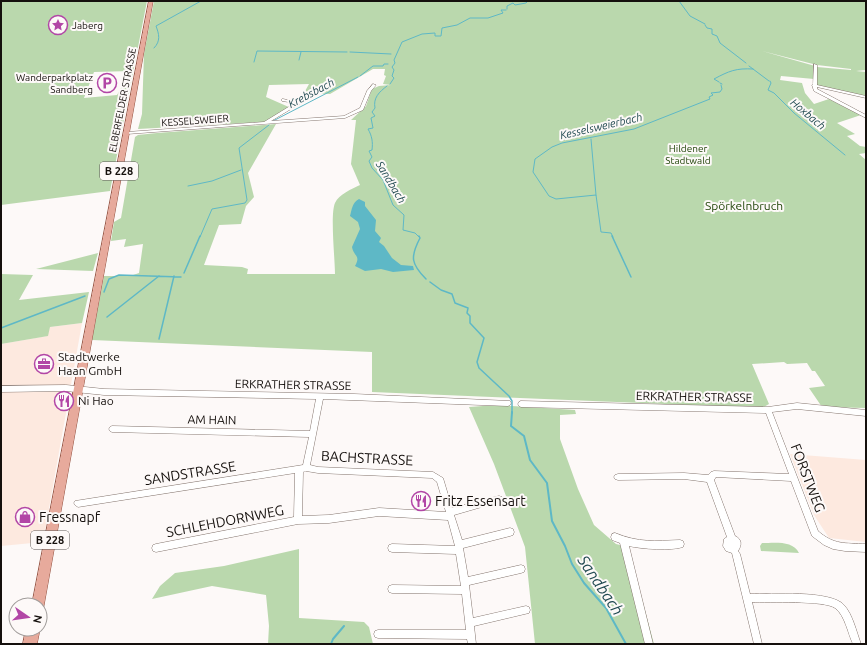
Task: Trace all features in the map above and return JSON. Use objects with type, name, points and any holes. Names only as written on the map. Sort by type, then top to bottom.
[{"type":"main road","name":"ELBERFELDER STRASSE","points":[[78,390],[151,1]]},
{"type":"main road","name":"B 228","points":[[39,597],[78,390]]},
{"type":"street","points":[[815,65],[815,90],[866,117]]},
{"type":"street","name":"KESSELSWEIER","points":[[126,133],[339,119],[352,115],[362,109],[368,90],[374,85]]},
{"type":"street","points":[[814,85],[866,97]]},
{"type":"street","name":"KESSELSWEIER","points":[[264,124],[298,105],[299,103],[282,100]]},
{"type":"street","name":"ERKRATHER STRASSE","points":[[1,389],[61,388],[104,392],[320,397],[508,404]]},
{"type":"street","name":"BACHSTRASSE","points":[[320,397],[312,434],[302,469],[433,475],[440,480],[459,547],[471,640],[378,634]]},
{"type":"street","name":"ERKRATHER STRASSE","points":[[521,404],[768,410],[797,406],[866,413]]},
{"type":"street","name":"FORSTWEG","points":[[768,410],[815,533],[821,540],[834,547],[866,548]]},
{"type":"street","name":"AM HAIN","points":[[112,430],[312,434]]},
{"type":"street","name":"SANDSTRASSE","points":[[78,503],[302,469]]},
{"type":"street","name":"SCHLEHDORNWEG","points":[[298,520],[302,469]]},
{"type":"street","points":[[710,479],[714,474],[794,478]]},
{"type":"street","points":[[618,476],[684,476],[710,479]]},
{"type":"street","points":[[710,479],[732,539]]},
{"type":"street","points":[[450,514],[499,499]]},
{"type":"street","name":"SCHLEHDORNWEG","points":[[156,548],[298,520],[329,519],[379,512],[450,514]]},
{"type":"street","points":[[392,548],[459,547],[510,532]]},
{"type":"street","points":[[615,537],[624,542],[640,545],[680,544]]},
{"type":"street","points":[[624,542],[649,644]]},
{"type":"street","points":[[736,554],[758,644]]},
{"type":"street","points":[[392,590],[465,586],[521,569]]},
{"type":"street","points":[[747,598],[819,600],[832,602],[839,606],[844,612],[857,644]]},
{"type":"street","points":[[470,623],[526,610]]},
{"type":"shaded area","points":[[82,323],[43,542],[1,546],[1,344],[47,336],[50,327]]},
{"type":"shaded area","points":[[790,454],[866,460],[866,542],[829,538],[814,515]]},
{"type":"green space","points":[[1,1],[147,1],[110,191],[1,205]],"holes":[[[131,71],[117,95],[84,98],[94,72]]]},
{"type":"green space","name":"Hildener Stadtwald","points":[[154,1],[866,1],[866,70],[856,71],[866,72],[866,96],[815,85],[817,67],[851,69],[817,65],[762,51],[815,66],[814,79],[781,76],[780,80],[802,83],[805,93],[814,104],[829,99],[861,115],[837,123],[855,134],[847,136],[860,146],[866,147],[866,153],[859,154],[866,160],[866,408],[822,407],[809,388],[825,386],[815,371],[812,371],[807,363],[787,364],[784,362],[752,364],[769,404],[762,408],[372,392],[372,352],[92,340],[104,276],[130,276],[139,273],[143,244],[124,247],[126,239],[111,241],[114,222],[121,218],[135,137],[138,135],[157,133],[276,124],[248,173],[254,197],[246,206],[241,224],[219,225],[204,265],[242,267],[248,269],[247,274],[335,274],[333,217],[335,203],[343,194],[360,185],[351,164],[356,120],[351,120],[366,106],[372,89],[379,86],[391,85],[383,84],[386,76],[384,75],[385,69],[373,69],[330,94],[304,93],[309,84],[269,85],[266,97],[291,108],[266,122],[138,129],[142,114],[144,54]]},
{"type":"green space","points":[[98,253],[93,271],[36,269]]},
{"type":"green space","points":[[1,274],[33,275],[19,300],[89,292],[82,323],[50,327],[48,336],[1,344]]},
{"type":"green space","points":[[497,405],[575,410],[576,414],[560,415],[560,439],[578,489],[594,525],[616,544],[628,547],[654,644],[535,644],[525,547],[494,464],[469,407]]},
{"type":"green space","points":[[762,543],[788,544],[799,553],[761,551],[760,546]]},
{"type":"green space","points":[[299,549],[299,618],[364,622],[369,627],[373,644],[268,644],[269,626],[266,595],[212,586],[152,599],[160,586],[175,573],[224,566]]},
{"type":"water","points":[[359,199],[365,202],[365,206],[376,220],[375,231],[381,238],[379,242],[384,246],[392,258],[401,265],[413,266],[414,270],[393,272],[381,269],[365,271],[355,266],[357,258],[352,247],[360,229],[358,222],[350,216],[354,204]]},
{"type":"waterway","points":[[154,48],[158,43],[159,37],[156,26],[201,1]]},
{"type":"waterway","name":"Sandbach","points":[[507,9],[507,6],[513,3],[515,5],[526,3],[528,1]]},
{"type":"waterway","name":"Hoxbach","points":[[679,1],[690,16],[705,24]]},
{"type":"waterway","name":"Sandbach","points":[[390,84],[394,78],[392,76],[394,70],[392,67],[395,63],[394,60],[402,42],[422,34],[435,33],[435,36],[441,36],[442,28],[457,25],[470,18],[488,18],[503,13],[501,10],[506,10]]},
{"type":"waterway","name":"Hoxbach","points":[[705,25],[707,28],[712,29],[712,34],[717,36],[720,43],[746,63]]},
{"type":"waterway","points":[[254,62],[257,51],[347,52]]},
{"type":"waterway","points":[[299,60],[301,52]]},
{"type":"waterway","points":[[350,52],[391,54]]},
{"type":"waterway","name":"Krebsbach","points":[[360,76],[373,66],[383,66],[384,64],[388,64]]},
{"type":"waterway","name":"Kesselsweierbach","points":[[749,66],[753,69]]},
{"type":"waterway","name":"Kesselsweierbach","points":[[719,82],[714,79],[728,72],[742,69],[753,69]]},
{"type":"waterway","name":"Hoxbach","points":[[753,69],[769,81]]},
{"type":"waterway","name":"Krebsbach","points":[[273,121],[358,77]]},
{"type":"waterway","name":"Hoxbach","points":[[770,81],[771,83],[768,90],[774,93],[794,113],[845,155]]},
{"type":"waterway","name":"Kesselsweierbach","points":[[596,195],[556,199],[549,196],[533,172],[535,159],[552,147],[562,143],[634,129],[710,99],[709,97],[713,95],[711,93],[720,92],[722,89],[721,85]]},
{"type":"waterway","name":"Sandbach","points":[[387,86],[377,96],[375,108],[372,112],[375,116],[371,118],[373,128],[368,129],[372,144],[372,150],[369,151],[372,157],[369,161],[372,168],[383,180],[393,205],[404,215],[403,230],[415,233],[419,237]]},
{"type":"waterway","name":"Krebsbach","points":[[200,237],[212,209],[245,203],[247,200],[239,148],[269,125]]},
{"type":"waterway","points":[[591,139],[596,195]]},
{"type":"waterway","points":[[188,186],[212,181],[241,170]]},
{"type":"waterway","name":"Kesselsweierbach","points":[[596,195],[601,232],[611,233],[613,237]]},
{"type":"waterway","name":"Krebsbach","points":[[184,273],[200,236]]},
{"type":"waterway","name":"Sandbach","points":[[419,236],[420,238],[415,250],[414,260],[417,269],[426,279]]},
{"type":"waterway","name":"Kesselsweierbach","points":[[612,236],[631,277]]},
{"type":"waterway","name":"Krebsbach","points":[[104,292],[109,279],[119,275],[159,276]]},
{"type":"waterway","points":[[107,317],[159,276]]},
{"type":"waterway","name":"Krebsbach","points":[[159,276],[174,277]]},
{"type":"waterway","points":[[159,339],[174,277]]},
{"type":"waterway","name":"Krebsbach","points":[[174,277],[181,277]]},
{"type":"waterway","name":"Sandbach","points":[[430,282],[441,290],[452,294],[455,303],[468,308],[467,313],[470,316],[470,323],[484,338],[477,362],[479,368],[509,396],[512,401],[512,412]]},
{"type":"waterway","name":"Krebsbach","points":[[1,328],[85,296]]},
{"type":"waterway","name":"Sandbach","points":[[512,412],[511,426],[524,436],[530,460],[547,483],[552,521],[565,546],[572,564],[584,583],[606,608],[626,644]]},
{"type":"waterway","points":[[331,644],[333,639],[344,626]]},
{"type":"place","name":"Jaberg","points":[[58,25]]},
{"type":"place","name":"Wanderparkplatz Sandberg","points":[[107,83]]},
{"type":"place","name":"Stadtwerke Haan GmbH","points":[[44,364]]},
{"type":"place","name":"Ni Hao","points":[[64,401]]},
{"type":"place","name":"Fritz Essensart","points":[[421,501]]},
{"type":"place","name":"Fressnapf","points":[[25,517]]},
{"type":"park label","name":"Spörkelnbruch","points":[[744,206]]}]
